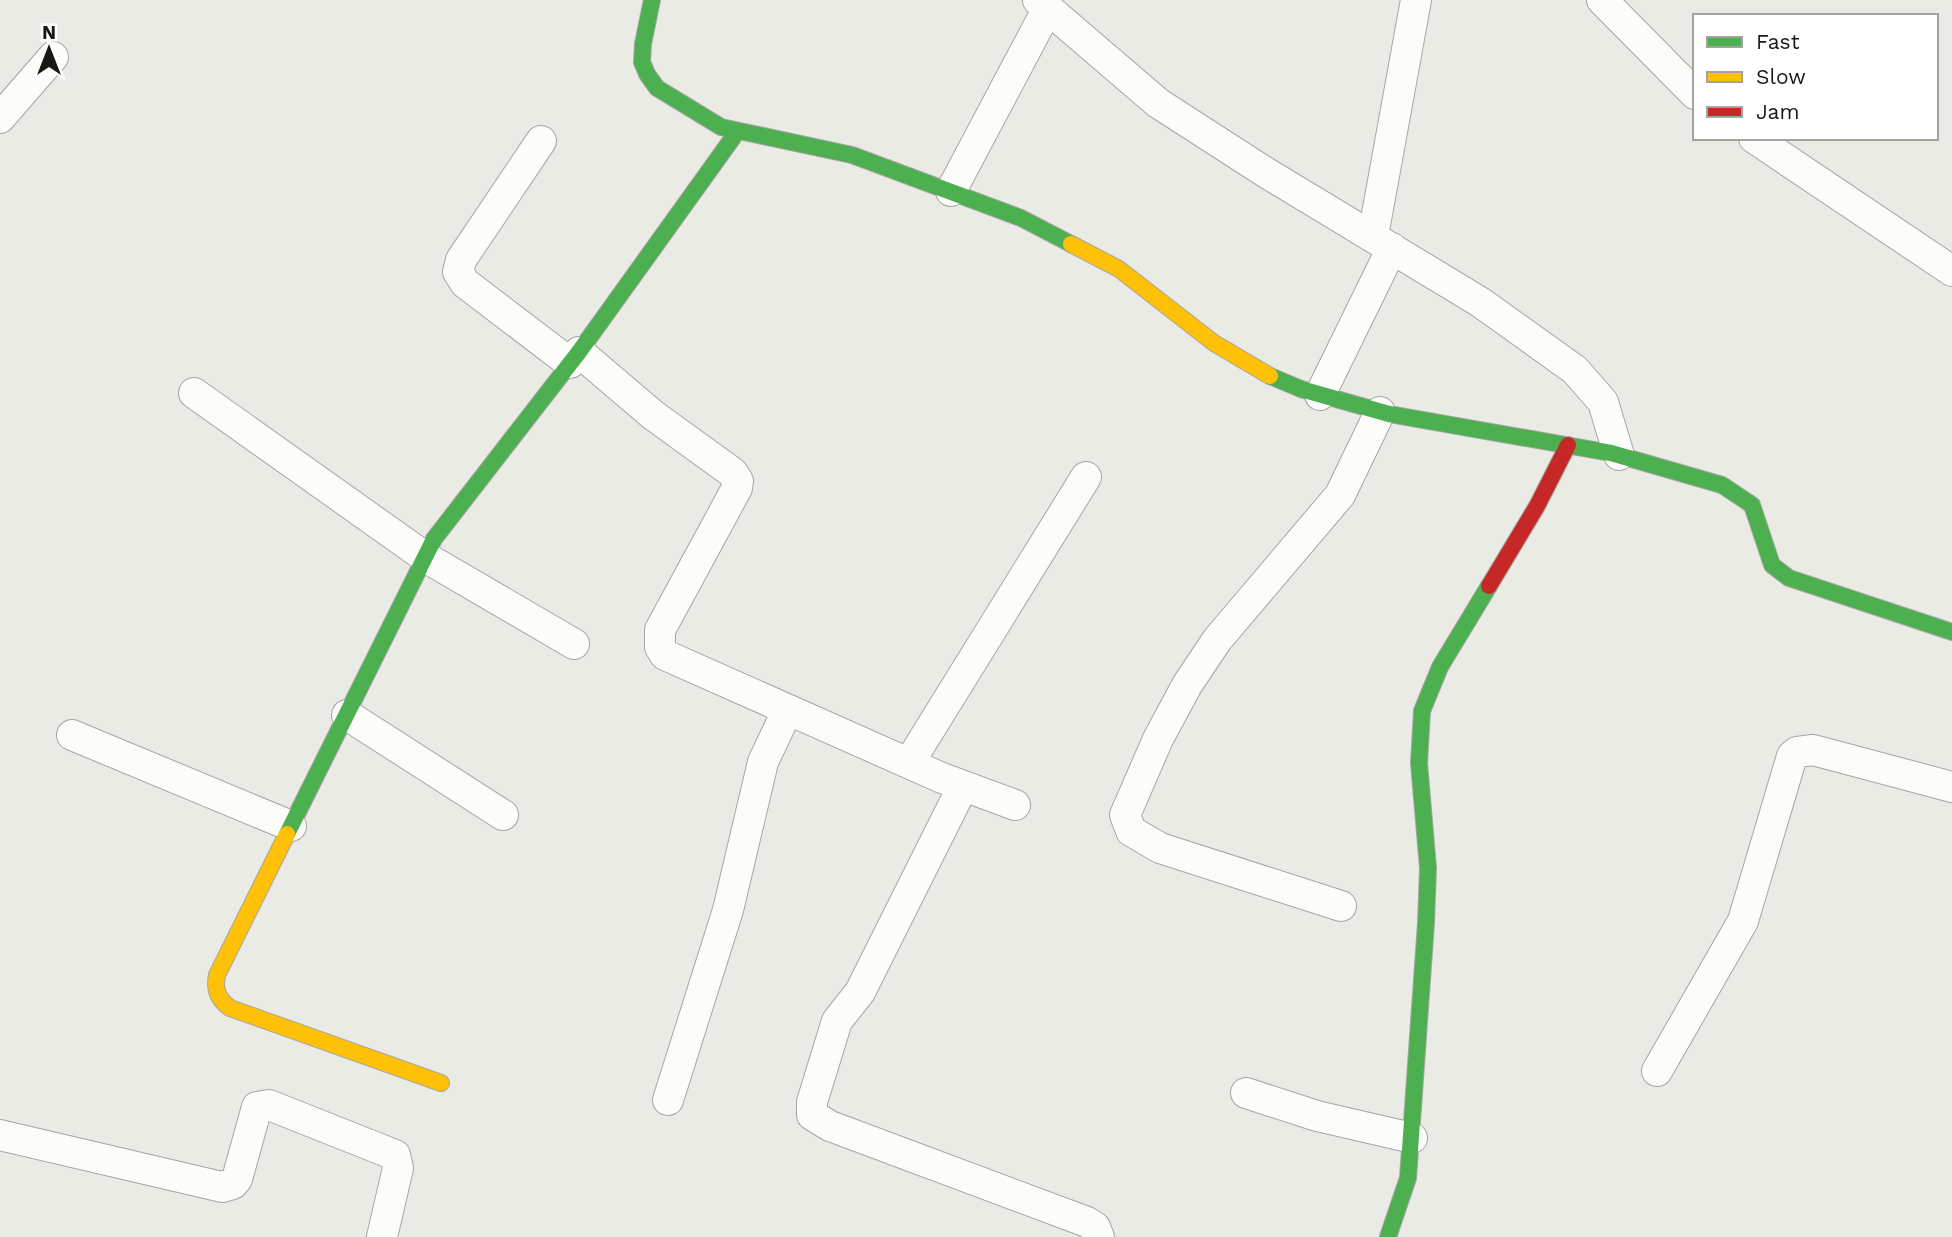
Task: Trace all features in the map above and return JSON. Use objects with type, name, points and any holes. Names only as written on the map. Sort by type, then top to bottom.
[{"type":"street","points":[[652,0],[643,44],[642,62],[647,74],[657,88],[720,127],[852,155],[951,191],[1072,243],[1119,269],[1214,343],[1258,371],[1320,395],[1380,412],[1619,455],[1710,482],[1742,496],[1759,518],[1772,565],[1789,578],[1952,632]]},
{"type":"street","points":[[1320,395],[1383,242],[1416,0]]},
{"type":"street","points":[[1602,0],[1693,92]]},
{"type":"street","points":[[951,191],[1043,4],[1158,103],[1265,172],[1480,302],[1574,370],[1603,402],[1619,455]]},
{"type":"street","points":[[0,118],[53,57]]},
{"type":"street","points":[[441,1083],[230,1008],[219,1001],[215,984],[217,975],[425,557],[451,513],[574,358],[678,210],[737,132]]},
{"type":"street","points":[[1757,140],[1952,271]]},
{"type":"street","points":[[541,141],[461,260],[458,272],[465,284],[653,415],[733,473],[738,481],[737,488],[664,621],[660,630],[660,647],[676,662],[963,786],[1015,805]]},
{"type":"street","points":[[194,393],[425,557],[574,644]]},
{"type":"street","points":[[1341,906],[1160,848],[1131,831],[1125,815],[1158,739],[1187,685],[1217,639],[1340,495],[1380,412]]},
{"type":"street","points":[[1388,1237],[1405,1192],[1412,1138],[1428,868],[1419,763],[1422,711],[1440,667],[1537,506],[1568,445]]},
{"type":"street","points":[[909,763],[1086,477]]},
{"type":"street","points":[[668,1100],[728,910],[763,761],[787,711]]},
{"type":"street","points":[[347,715],[503,815]]},
{"type":"street","points":[[72,735],[291,826]]},
{"type":"street","points":[[1657,1072],[1743,921],[1792,756],[1803,750],[1813,750],[1952,788]]},
{"type":"street","points":[[963,786],[860,992],[837,1021],[812,1102],[812,1115],[817,1121],[1087,1222],[1095,1227],[1100,1237]]},
{"type":"street","points":[[1246,1093],[1317,1116],[1412,1138]]},
{"type":"street","points":[[0,1135],[222,1187],[233,1184],[237,1179],[257,1107],[269,1105],[396,1155],[398,1168],[382,1237]]},
{"type":"traffic: fast","points":[[652,0],[643,44],[642,62],[647,74],[657,88],[721,127],[852,155],[1021,218],[1071,244]]},
{"type":"traffic: fast","points":[[287,834],[434,539],[579,352],[737,132]]},
{"type":"traffic: fast","points":[[1270,376],[1301,389],[1389,414],[1611,453],[1722,485],[1752,505],[1772,565],[1789,578],[1952,632]]},
{"type":"traffic: fast","points":[[1388,1237],[1408,1178],[1426,923],[1428,868],[1419,763],[1422,711],[1440,667],[1489,586]]},
{"type":"traffic: slow","points":[[1071,244],[1119,269],[1214,343],[1270,376]]},
{"type":"traffic: slow","points":[[287,834],[217,975],[216,985],[220,998],[230,1008],[441,1083]]},
{"type":"traffic: jam","points":[[1489,586],[1537,506],[1568,445]]}]
